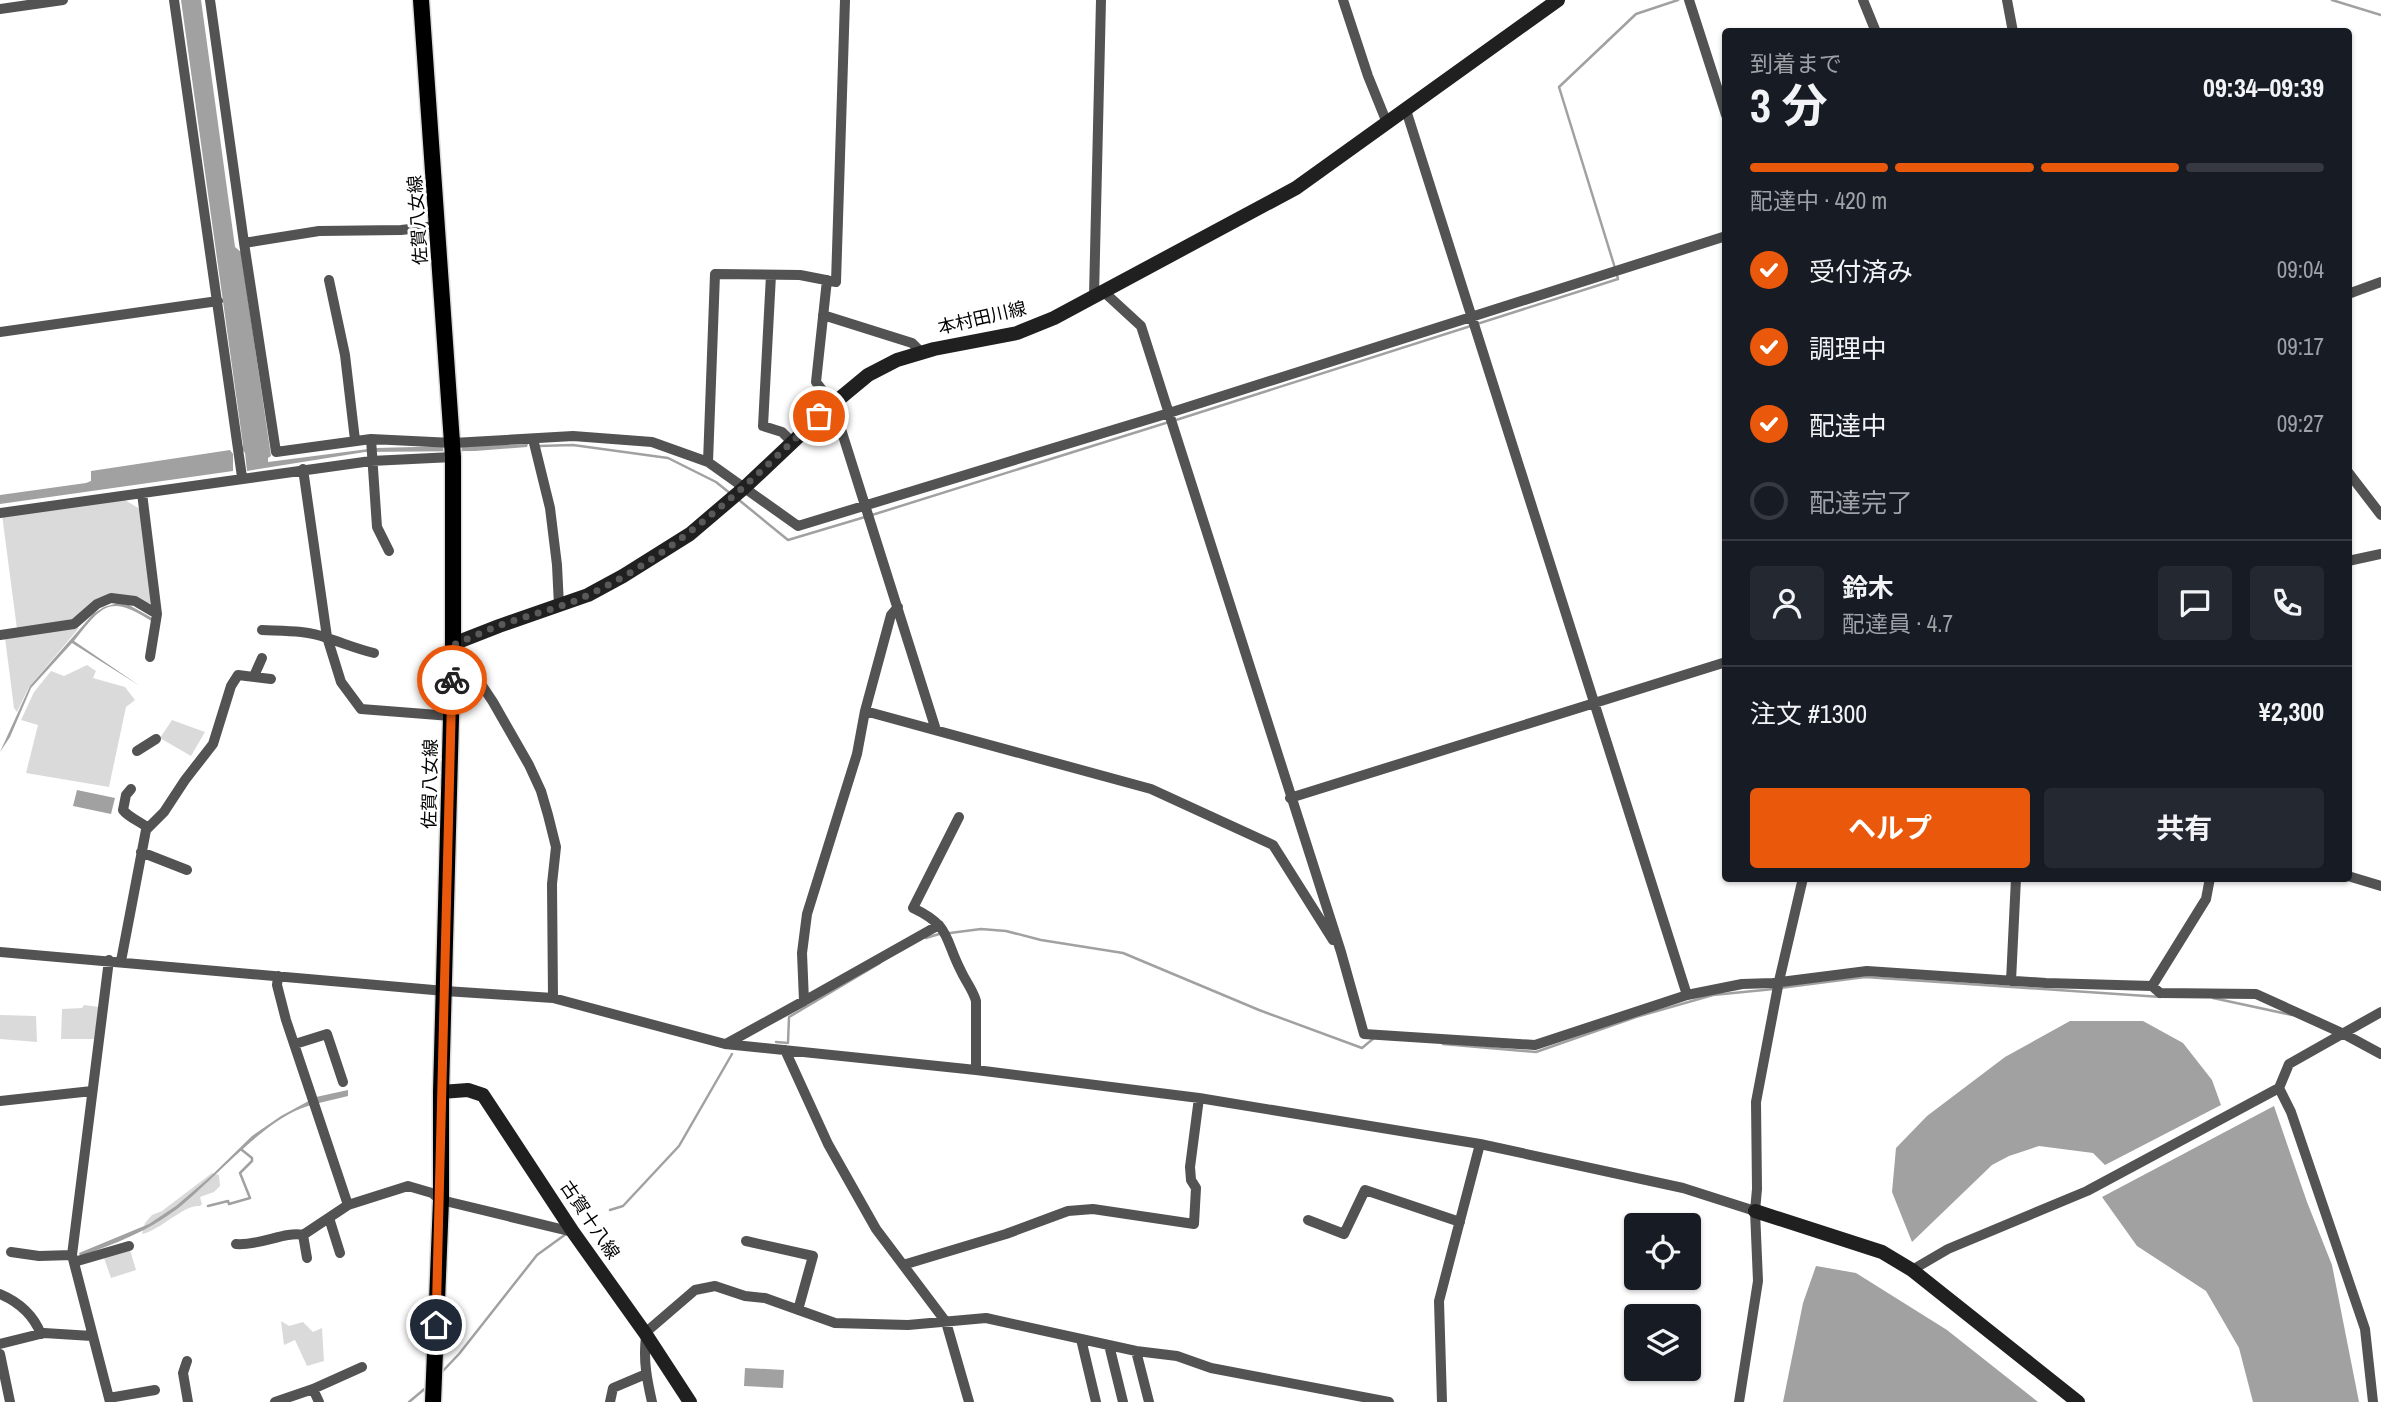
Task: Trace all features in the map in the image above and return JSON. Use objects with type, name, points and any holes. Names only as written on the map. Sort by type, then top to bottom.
[{"type":"main road","name":"佐賀八女線","points":[[421,0],[453,450],[453,645],[441,1092],[441,1200],[433,1402]]},
{"type":"main road","name":"本村田川線","points":[[453,645],[499,625],[588,595],[690,534],[868,375],[897,360],[1017,334],[1055,318],[1296,188],[1558,0]]},
{"type":"main road","name":"古賀十八線","points":[[441,1092],[468,1090],[483,1095],[690,1402]]},
{"type":"main road","points":[[1755,1211],[1882,1252],[1912,1270],[2073,1400]]},
{"type":"street","points":[[0,9],[63,0]]},
{"type":"street","points":[[174,0],[242,477]]},
{"type":"street","points":[[210,0],[276,452],[371,439],[453,450]]},
{"type":"street","points":[[708,462],[715,274],[800,275],[836,282],[845,0]]},
{"type":"street","points":[[1101,0],[1099,294],[1141,326],[1341,953],[1364,1034],[1535,1045],[1688,995],[1742,984],[1867,971],[2011,981],[2152,986],[2160,993],[2256,994],[2381,1054]]},
{"type":"street","points":[[1343,0],[1367,76],[1387,123]]},
{"type":"street","points":[[1689,0],[1722,103]]},
{"type":"street","points":[[1863,0],[1874,28]]},
{"type":"street","points":[[2007,0],[2013,28]]},
{"type":"street","points":[[1406,110],[1688,995]]},
{"type":"street","points":[[244,243],[319,231],[401,230],[437,226]]},
{"type":"street","points":[[0,513],[242,477],[573,436],[652,442],[708,462],[798,526],[1169,413],[1722,237]]},
{"type":"street","points":[[771,275],[763,426],[782,432],[792,442]]},
{"type":"street","points":[[330,280],[345,355],[355,440]]},
{"type":"street","points":[[827,280],[816,382],[833,404],[936,730]]},
{"type":"street","points":[[2352,293],[2381,282]]},
{"type":"street","points":[[0,332],[218,301]]},
{"type":"street","points":[[823,314],[912,343],[922,353]]},
{"type":"street","points":[[371,439],[377,527],[389,551]]},
{"type":"street","points":[[533,439],[550,508],[559,606]]},
{"type":"street","points":[[303,469],[327,637],[341,682],[360,709],[451,716]]},
{"type":"street","points":[[2352,477],[2381,515]]},
{"type":"street","points":[[142,493],[157,614],[150,657]]},
{"type":"street","points":[[2352,560],[2381,554]]},
{"type":"street","points":[[0,635],[74,625],[97,604],[111,598],[135,601],[157,614]]},
{"type":"street","points":[[804,1001],[802,953],[807,914],[857,754],[865,711],[891,615],[898,607]]},
{"type":"street","points":[[261,630],[297,631],[327,637],[339,644],[374,653]]},
{"type":"street","points":[[254,676],[262,658]]},
{"type":"street","points":[[1290,798],[1722,663]]},
{"type":"street","points":[[452,668],[473,672],[493,702],[541,791],[556,847],[552,884],[553,998]]},
{"type":"street","points":[[121,961],[146,830],[164,812],[213,744],[231,686],[238,675],[271,679]]},
{"type":"street","points":[[865,711],[1151,789],[1273,845],[1341,953]]},
{"type":"street","points":[[137,751],[156,739]]},
{"type":"street","points":[[131,789],[126,795],[124,810],[148,828]]},
{"type":"street","points":[[959,817],[913,908],[934,918],[949,937],[953,956],[974,992],[976,1070]]},
{"type":"street","points":[[141,852],[187,870]]},
{"type":"street","points":[[2352,877],[2381,886]]},
{"type":"street","points":[[1739,1402],[1758,1281],[1755,1211],[1756,1102],[1779,981],[1802,882]]},
{"type":"street","points":[[2011,981],[2016,882]]},
{"type":"street","points":[[2152,986],[2206,899],[2209,882]]},
{"type":"street","points":[[726,1044],[939,925]]},
{"type":"street","points":[[0,952],[553,998],[726,1044],[976,1070],[1199,1098],[1480,1144],[1683,1188],[1755,1211]]},
{"type":"street","points":[[109,960],[73,1259],[109,1400],[155,1390]]},
{"type":"street","points":[[278,976],[277,985],[295,1044],[348,1205]]},
{"type":"street","points":[[1912,1270],[1948,1249],[2087,1191],[2279,1088],[2289,1064],[2381,1012]]},
{"type":"street","points":[[295,1044],[327,1034],[343,1082]]},
{"type":"street","points":[[785,1050],[828,1144],[876,1229],[946,1322],[969,1402]]},
{"type":"street","points":[[2279,1088],[2291,1112],[2365,1329],[2373,1402]]},
{"type":"street","points":[[0,1101],[92,1091]]},
{"type":"street","points":[[904,1265],[1006,1234],[1068,1211],[1093,1209],[1194,1224],[1196,1188],[1191,1180],[1191,1167],[1199,1098]]},
{"type":"street","points":[[1442,1402],[1439,1301],[1480,1144]]},
{"type":"street","points":[[236,1244],[261,1243],[296,1233],[303,1235],[348,1205],[408,1186],[432,1193],[441,1200],[573,1232]]},
{"type":"street","points":[[1308,1220],[1344,1234],[1365,1190],[1460,1222]]},
{"type":"street","points":[[329,1218],[340,1253]]},
{"type":"street","points":[[303,1235],[307,1258]]},
{"type":"street","points":[[746,1241],[813,1256],[798,1310]]},
{"type":"street","points":[[11,1252],[73,1259],[129,1246]]},
{"type":"street","points":[[652,1402],[646,1374],[645,1335],[695,1290],[715,1286],[745,1296],[765,1298],[835,1323],[908,1325],[986,1318],[1136,1351],[1177,1356],[1211,1368],[1389,1402]]},
{"type":"street","points":[[0,1294],[29,1312],[36,1320],[41,1334]]},
{"type":"street","points":[[0,1344],[41,1334],[92,1336]]},
{"type":"street","points":[[1081,1339],[1096,1402]]},
{"type":"street","points":[[1108,1345],[1123,1402]]},
{"type":"street","points":[[1136,1351],[1149,1402]]},
{"type":"street","points":[[0,1354],[10,1402]]},
{"type":"street","points":[[187,1361],[183,1373],[188,1402]]},
{"type":"street","points":[[275,1402],[313,1389],[362,1367]]},
{"type":"street","points":[[610,1402],[613,1388],[646,1374]]},
{"type":"street","points":[[313,1389],[319,1402]]},
{"type":"shaded area","points":[[181,0],[201,0],[235,247],[241,252],[271,456],[268,462],[376,448],[528,444],[527,447],[475,451],[365,452],[247,471]]},
{"type":"shaded area","points":[[230,450],[233,454],[233,471],[0,504],[0,495],[86,483],[91,481],[91,471]]},
{"type":"shaded area","points":[[123,499],[140,509],[153,601],[149,604],[113,595],[74,621],[17,629],[2,515]]},
{"type":"shaded area","points":[[118,603],[129,605],[154,619],[153,622],[127,608],[108,607],[93,618],[74,641],[140,686],[72,643],[31,688],[10,737],[0,752],[30,686],[93,614],[104,607]]},
{"type":"shaded area","points":[[79,628],[29,687],[17,712],[14,708],[5,638]]},
{"type":"shaded area","points":[[87,665],[96,671],[93,678],[125,687],[135,700],[126,707],[109,787],[26,773],[38,725],[21,720],[34,692],[51,671],[64,676]]},
{"type":"shaded area","points":[[172,720],[205,732],[191,756],[160,738]]},
{"type":"shaded area","points":[[77,790],[115,798],[111,814],[73,806]]},
{"type":"shaded area","points":[[84,1005],[99,1007],[94,1039],[61,1039],[62,1009],[82,1008]]},
{"type":"shaded area","points":[[0,1015],[36,1016],[37,1042],[0,1039]]},
{"type":"shaded area","points":[[2070,1021],[2143,1021],[2183,1043],[2212,1080],[2221,1105],[2105,1165],[2093,1153],[2039,1146],[2009,1156],[1992,1165],[1912,1242],[1892,1192],[1896,1148],[1927,1116],[2005,1057]]},
{"type":"shaded area","points":[[348,1090],[348,1096],[308,1106],[274,1123],[177,1209],[155,1224],[80,1256],[79,1253],[149,1224],[176,1206],[252,1136],[281,1116],[316,1097]]},
{"type":"shaded area","points":[[2274,1106],[2332,1265],[2359,1402],[2253,1402],[2239,1348],[2206,1291],[2137,1246],[2102,1197]]},
{"type":"shaded area","points":[[212,1173],[219,1175],[220,1186],[214,1192],[200,1197],[200,1206],[187,1209],[142,1234],[145,1223],[152,1215],[162,1211]]},
{"type":"shaded area","points":[[130,1250],[136,1270],[111,1278],[104,1258]]},
{"type":"shaded area","points":[[1816,1266],[1856,1273],[1947,1330],[2038,1402],[1783,1402],[1803,1303]]},
{"type":"shaded area","points":[[281,1321],[289,1326],[303,1322],[313,1332],[322,1328],[324,1361],[307,1366],[295,1340],[284,1345]]},
{"type":"shaded area","points":[[745,1368],[784,1370],[783,1388],[744,1386]]},
{"type":"waterway","points":[[1615,268],[1559,87],[1636,14],[1678,0]]},
{"type":"waterway","points":[[2332,0],[2381,15]]},
{"type":"waterway","points":[[1176,420],[1618,279],[1617,275]]},
{"type":"waterway","points":[[872,515],[1169,422]]},
{"type":"waterway","points":[[539,446],[573,445],[668,458],[716,482],[731,494]]},
{"type":"waterway","points":[[739,500],[788,540],[865,517]]},
{"type":"waterway","points":[[950,933],[981,929],[1006,931],[1041,940],[1123,953],[1259,1010],[1362,1048],[1374,1038]]},
{"type":"waterway","points":[[926,938],[939,934]]},
{"type":"waterway","points":[[776,1042],[788,1043],[789,1017],[880,963]]},
{"type":"waterway","points":[[1780,988],[1865,977],[2161,997]]},
{"type":"waterway","points":[[1443,1044],[1536,1052],[1636,1017],[1713,995],[1774,989]]},
{"type":"waterway","points":[[2213,998],[2292,1015]]},
{"type":"waterway","points":[[610,1210],[623,1206],[679,1146],[732,1054]]},
{"type":"waterway","points":[[208,1206],[250,1198],[240,1173],[252,1158],[242,1150]]},
{"type":"waterway","points":[[440,1374],[537,1255],[566,1234]]},
{"type":"waterway","points":[[409,1402],[428,1386]]},
{"type":"way so far","points":[[452,680],[453,645],[499,625],[588,595],[623,576],[690,534],[744,488],[819,416]]},
{"type":"route","points":[[436,1325],[452,680]]}]
